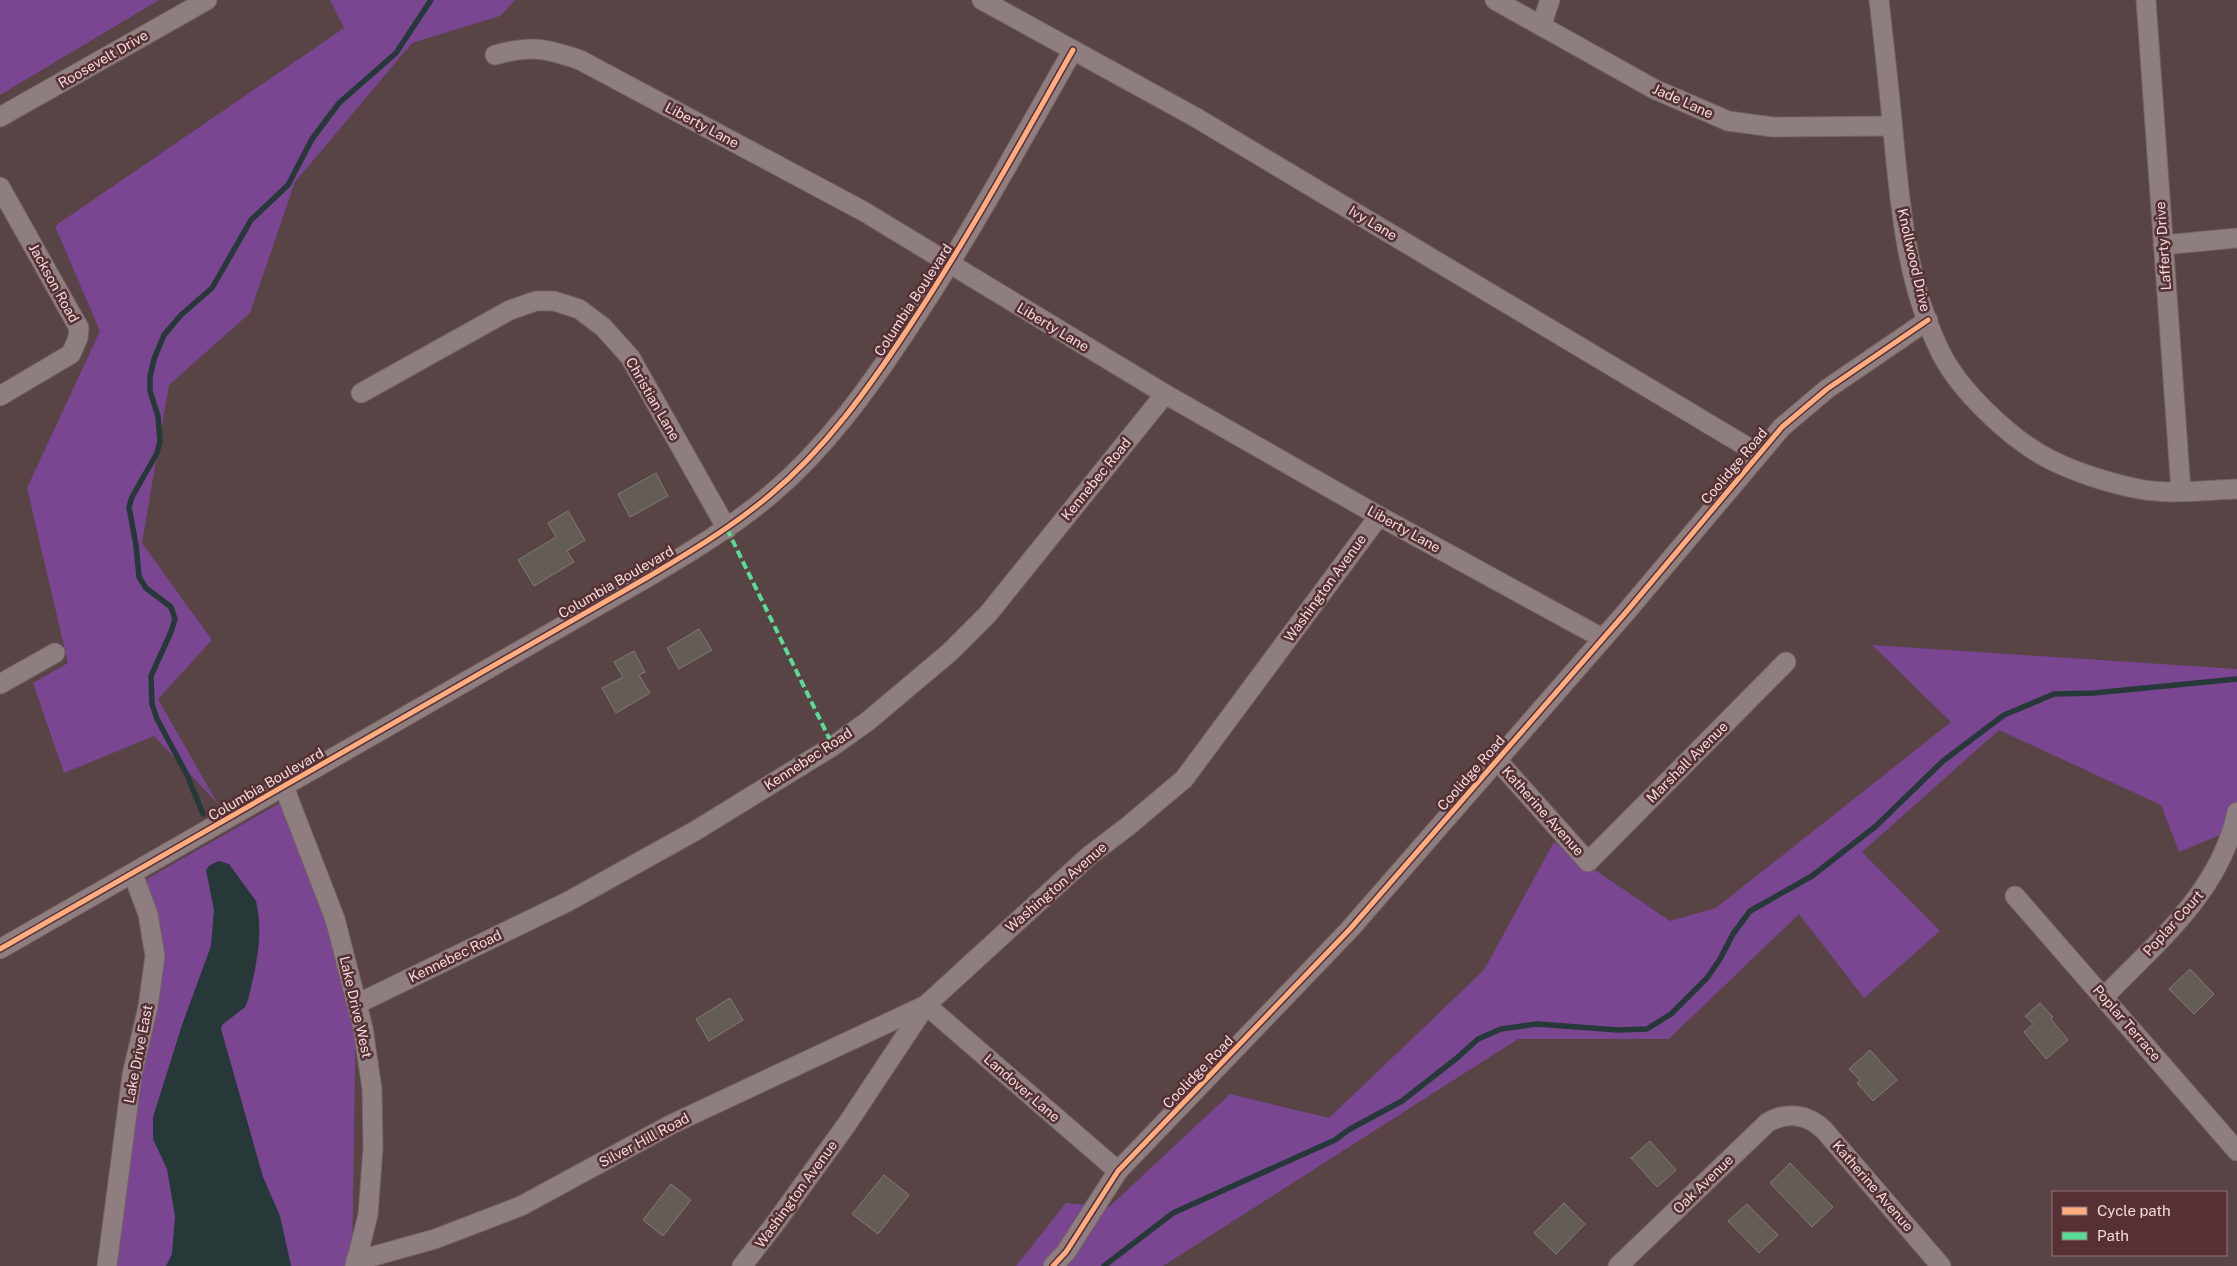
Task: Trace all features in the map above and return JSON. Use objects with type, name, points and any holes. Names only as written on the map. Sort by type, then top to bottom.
[{"type":"street","name":"Roosevelt Drive","points":[[0,117],[207,0]]},
{"type":"street","name":"Ivy Lane","points":[[982,0],[1195,117],[1759,454]]},
{"type":"street","name":"Jade Lane","points":[[1495,0],[1654,89],[1728,120],[1773,127],[1892,126]]},
{"type":"street","points":[[1541,26],[1550,0]]},
{"type":"street","name":"Knollwood Drive","points":[[1879,0],[1901,215],[1921,302],[1943,356],[1970,394],[2006,430],[2040,454],[2085,474],[2140,490],[2237,489]]},
{"type":"street","name":"Lafferty Drive","points":[[2146,0],[2181,491]]},
{"type":"street","name":"Liberty Lane","points":[[495,55],[520,48],[546,49],[580,60],[863,211],[1165,394],[1378,516],[1602,638]]},
{"type":"street","name":"Columbia Boulevard","points":[[0,948],[133,874],[648,577],[727,529],[771,494],[824,442],[869,387],[951,264],[1073,50]]},
{"type":"street","name":"Jackson Road","points":[[0,187],[79,328],[78,338],[71,354],[0,396]]},
{"type":"street","points":[[2163,245],[2237,238]]},
{"type":"street","name":"Christian Lane","points":[[361,393],[510,310],[536,301],[554,301],[579,310],[603,327],[630,357],[727,529]]},
{"type":"street","name":"Coolidge Road","points":[[1053,1266],[1066,1252],[1118,1170],[1350,929],[1627,611],[1782,427],[1827,389],[1928,320]]},
{"type":"street","name":"Kennebec Road","points":[[357,1004],[569,901],[695,831],[833,746],[868,720],[950,652],[988,614],[1165,394]]},
{"type":"street","name":"Washington Avenue","points":[[742,1266],[847,1124],[926,1005],[1090,855],[1127,827],[1184,778],[1378,516]]},
{"type":"street","points":[[0,684],[55,653]]},
{"type":"street","name":"Marshall Avenue","points":[[1588,862],[1786,662]]},
{"type":"street","name":"Katherine Avenue","points":[[1497,760],[1588,862]]},
{"type":"street","name":"Lake Drive West","points":[[284,787],[335,920],[363,1028],[372,1089],[373,1148],[368,1215],[358,1264]]},
{"type":"street","name":"Poplar Court","points":[[2104,997],[2197,900],[2220,864],[2233,833],[2237,812]]},
{"type":"street","name":"Lake Drive East","points":[[107,1266],[132,1075],[148,1007],[154,956],[148,914],[133,874]]},
{"type":"street","name":"Poplar Terrace","points":[[2015,896],[2237,1151]]},
{"type":"street","name":"Landover Lane","points":[[926,1005],[1118,1170]]},
{"type":"street","name":"Silver Hill Road","points":[[358,1264],[435,1239],[521,1206],[672,1124],[926,1005]]},
{"type":"street","name":"Katherine Avenue","points":[[1797,1116],[1812,1120],[1824,1130],[1941,1266]]},
{"type":"street","name":"Oak Avenue","points":[[1618,1266],[1767,1123],[1781,1117],[1797,1116]]},
{"type":"shaded area","points":[[0,0],[159,0],[0,95]]},
{"type":"shaded area","points":[[330,0],[515,0],[500,16],[412,43],[295,182],[250,313],[169,385],[142,543],[212,640],[158,699],[218,804],[154,736],[64,773],[33,683],[68,663],[27,488],[100,331],[55,226],[344,28]]},
{"type":"shaded area","points":[[1872,645],[2237,669],[2237,828],[2179,852],[2161,805],[1999,730],[1862,852],[1940,931],[1864,998],[1799,914],[1669,1039],[1518,1039],[1163,1266],[1016,1266],[1066,1203],[1109,1207],[1230,1094],[1329,1118],[1484,970],[1554,842],[1670,921],[1716,908],[1951,722]]},
{"type":"shaded area","points":[[292,796],[356,1000],[352,1266],[98,1266],[159,968],[147,879]]},
{"type":"water","points":[[219,861],[229,864],[256,901],[259,939],[248,1000],[245,1007],[222,1025],[221,1029],[263,1177],[280,1216],[291,1266],[166,1266],[172,1254],[175,1216],[167,1169],[153,1139],[153,1117],[182,1025],[211,946],[214,910],[206,870],[210,865]]},
{"type":"building","points":[[656,473],[668,496],[630,517],[618,494]]},
{"type":"building","points":[[568,511],[585,540],[567,551],[574,562],[534,586],[518,560],[556,537],[548,523]]},
{"type":"building","points":[[699,629],[712,650],[679,669],[667,648]]},
{"type":"building","points":[[634,651],[645,672],[639,675],[650,693],[616,713],[602,688],[623,677],[614,662]]},
{"type":"building","points":[[2190,969],[2214,994],[2194,1014],[2169,989]]},
{"type":"building","points":[[730,998],[743,1020],[709,1041],[696,1019]]},
{"type":"building","points":[[2040,1003],[2053,1017],[2051,1019],[2068,1040],[2046,1059],[2024,1032],[2033,1024],[2025,1016]]},
{"type":"building","points":[[1870,1050],[1897,1080],[1873,1101],[1857,1083],[1860,1080],[1849,1069]]},
{"type":"building","points":[[1650,1141],[1676,1170],[1657,1187],[1631,1158]]},
{"type":"building","points":[[1790,1163],[1833,1207],[1812,1227],[1770,1183]]},
{"type":"building","points":[[884,1175],[909,1195],[878,1234],[852,1214]]},
{"type":"building","points":[[671,1184],[691,1200],[663,1236],[643,1220]]},
{"type":"building","points":[[1564,1203],[1585,1224],[1556,1254],[1534,1233]]},
{"type":"building","points":[[1747,1204],[1778,1235],[1759,1253],[1728,1221]]},
{"type":"waterway","points":[[203,814],[187,775],[157,719],[152,704],[151,676],[175,619],[171,607],[146,588],[139,577],[136,545],[129,507],[132,497],[157,453],[160,441],[158,416],[150,391],[150,377],[154,359],[164,335],[181,315],[212,288],[251,220],[288,185],[312,139],[339,103],[396,53],[431,0]]},
{"type":"waterway","points":[[1104,1266],[1173,1213],[1335,1140],[1350,1129],[1402,1101],[1478,1039],[1501,1029],[1537,1024],[1618,1030],[1647,1029],[1671,1014],[1707,978],[1720,959],[1733,934],[1750,911],[1812,876],[1876,826],[1943,761],[2004,715],[2054,694],[2094,693],[2237,679]]},
{"type":"marked path","points":[[727,529],[833,746]]},
{"type":"cycle path","points":[[0,949],[648,577],[695,549],[756,507],[790,477],[827,438],[861,396],[892,352],[972,227],[1073,50]]},
{"type":"cycle path","points":[[1053,1266],[1066,1252],[1118,1171],[1350,929],[1627,611],[1782,427],[1827,389],[1928,320]]}]
